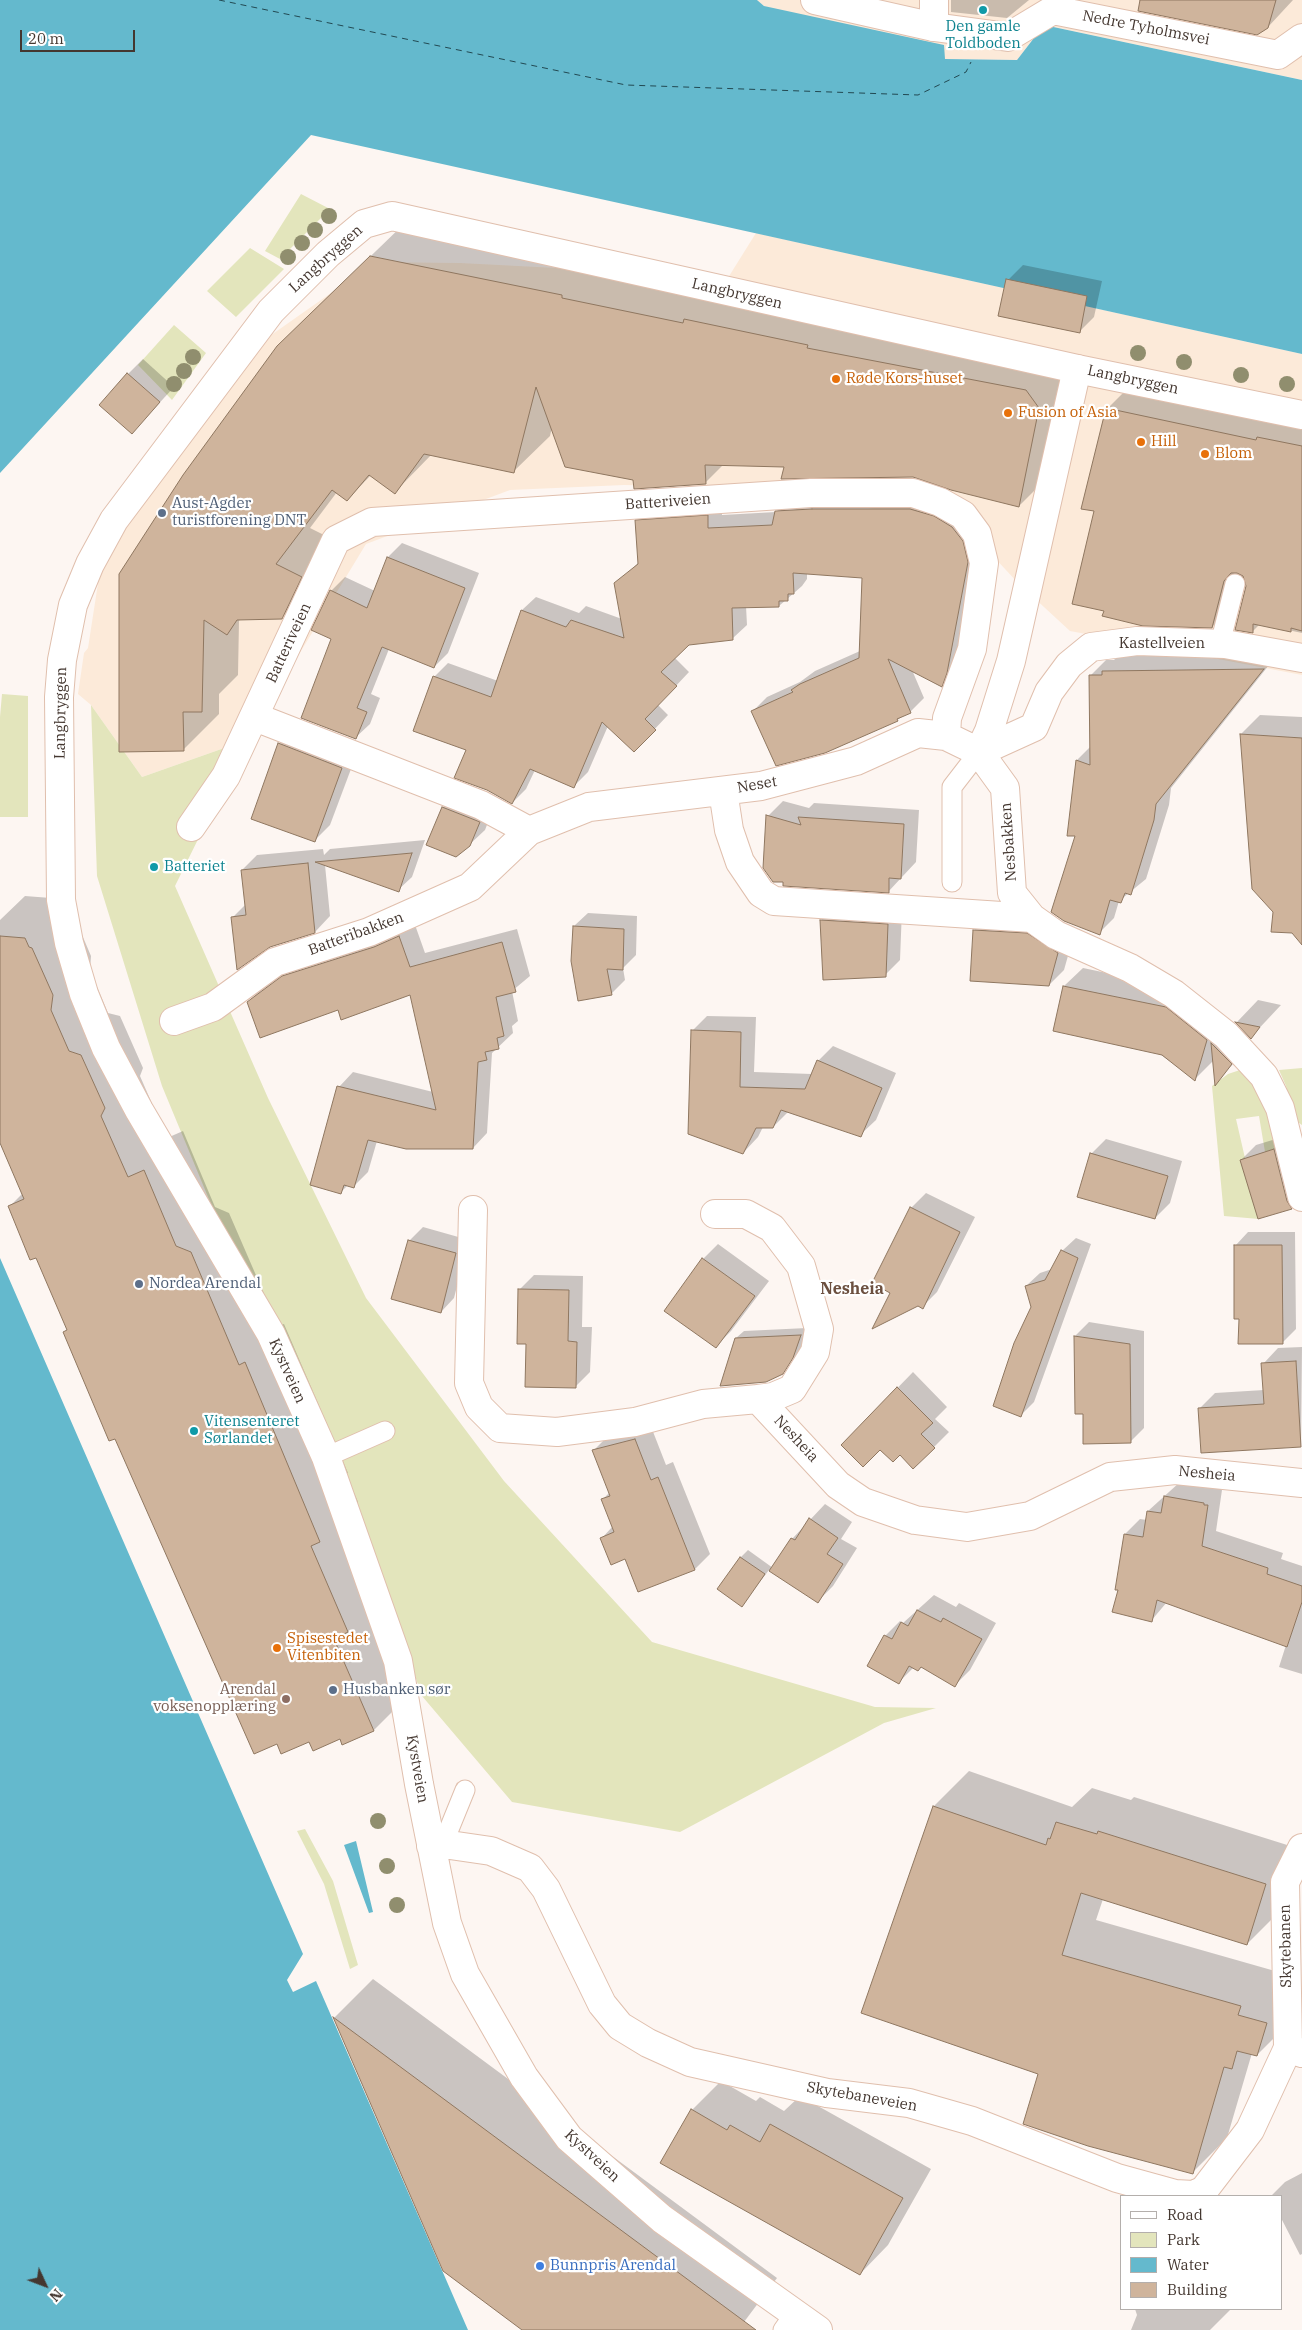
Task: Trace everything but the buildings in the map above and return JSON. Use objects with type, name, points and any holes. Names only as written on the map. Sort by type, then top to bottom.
[{"type":"street","name":"Nedre Tyholmsvei","points":[[815,0],[934,27],[1008,37],[1053,10],[1278,54],[1302,38]]},
{"type":"street","points":[[934,0],[934,27]]},
{"type":"street","name":"Langbryggen","points":[[139,1110],[106,1048],[84,994],[69,943],[62,900],[59,697],[62,660],[73,605],[90,564],[114,520],[271,310],[328,254],[364,224],[392,216],[1077,369],[1302,415]]},
{"type":"street","points":[[979,752],[989,731],[1011,661],[1077,369]]},
{"type":"street","name":"Batteriveien","points":[[191,827],[226,776],[336,540],[372,522],[811,493],[913,493],[940,502],[963,515],[977,534],[984,563],[972,650],[947,718],[946,736]]},
{"type":"street","name":"Kastellveien","points":[[979,752],[1034,727],[1049,692],[1069,665],[1091,647],[1137,641],[1220,644],[1302,658]]},
{"type":"street","points":[[255,717],[481,805],[529,831]]},
{"type":"street","name":"Neset","points":[[529,831],[589,807],[761,786],[856,761],[918,734],[946,736],[979,752]]},
{"type":"street","name":"Nesbakken","points":[[979,752],[1005,788],[1012,893],[1032,918],[1056,935],[1130,968],[1174,994],[1226,1035],[1264,1076],[1280,1108],[1302,1197]]},
{"type":"street","points":[[723,791],[729,830],[740,862],[761,893],[774,901],[1032,918]]},
{"type":"street","name":"Batteribakken","points":[[174,1021],[213,1007],[275,962],[369,932],[470,887],[529,831]]},
{"type":"street","name":"Kystveien","points":[[139,1110],[271,1334],[326,1457],[398,1662],[437,1845],[447,1923],[466,1974],[524,2076],[569,2138],[662,2219],[789,2322],[818,2330]]},
{"type":"street","points":[[473,1210],[469,1384],[478,1407],[500,1428],[566,1432],[635,1422],[703,1404],[773,1397],[792,1388],[815,1352],[819,1329],[801,1266],[772,1228],[746,1214],[715,1214]]},
{"type":"street","name":"Nesheia","points":[[758,1399],[838,1485],[864,1502],[915,1520],[967,1527],[1030,1516],[1110,1477],[1165,1471],[1302,1483]]},
{"type":"street","name":"Skytebaneveien","points":[[437,1845],[490,1851],[530,1868],[546,1889],[602,2004],[620,2026],[648,2043],[690,2062],[827,2093],[918,2106],[972,2122],[1116,2178],[1175,2194],[1194,2195],[1204,2190],[1245,2138],[1295,2050]]},
{"type":"street","name":"Skytebanen","points":[[1295,2050],[1285,1882],[1302,1848]]},
{"type":"lane","points":[[1220,644],[1235,584]]},
{"type":"lane","points":[[952,882],[952,787],[979,752]]},
{"type":"lane","points":[[326,1457],[385,1431]]},
{"type":"lane","points":[[437,1845],[465,1790]]},
{"type":"shaded area","points":[[757,0],[1302,0],[1302,80],[1044,25],[1017,60],[944,59],[764,6]]},
{"type":"shaded area","points":[[756,233],[1302,354],[1302,675],[1070,631],[1019,584],[964,525],[755,488],[624,485],[510,490],[366,544],[247,740],[142,777],[91,705],[78,694],[84,653],[88,648],[105,538],[240,357],[375,262],[461,263],[596,270],[726,281]]},
{"type":"green space","points":[[301,194],[330,209],[280,259],[265,251]]},
{"type":"green space","points":[[250,248],[284,269],[236,317],[207,291]]},
{"type":"green space","points":[[174,325],[206,353],[172,400],[138,365]]},
{"type":"green space","points":[[2,694],[28,696],[28,817],[0,817],[0,717]]},
{"type":"green space","points":[[91,705],[142,777],[247,740],[175,886],[268,1098],[366,1298],[504,1481],[652,1642],[875,1707],[936,1708],[884,1723],[680,1832],[512,1802],[422,1696],[349,1486],[247,1291],[162,1086],[97,876]]},
{"type":"green space","points":[[1249,1067],[1281,1147],[1265,1152],[1259,1116],[1236,1119],[1259,1219],[1224,1216],[1212,1086],[1228,1074]]},
{"type":"green space","points":[[1302,1068],[1302,1125],[1292,1118],[1286,1086],[1279,1070]]},
{"type":"green space","points":[[305,1829],[333,1881],[358,1965],[350,1969],[324,1884],[297,1831]]},
{"type":"water","points":[[0,0],[757,0],[764,6],[944,45],[945,59],[1017,60],[1044,25],[1302,80],[1302,354],[311,135],[0,473]]},
{"type":"water","points":[[0,1258],[303,1954],[287,1980],[293,1992],[316,1981],[468,2330],[0,2330]]},
{"type":"water","points":[[356,1841],[373,1912],[369,1913],[344,1845]]},
{"type":"ferry route","points":[[219,0],[626,85],[918,95],[966,72],[971,62]]},
{"type":"place","name":"Den gamle Toldboden","points":[[983,10]]},
{"type":"place","name":"Røde Kors-huset","points":[[836,379]]},
{"type":"place","name":"Fusion of Asia","points":[[1008,413]]},
{"type":"place","name":"Hill","points":[[1141,442]]},
{"type":"place","name":"Blom","points":[[1205,454]]},
{"type":"place","name":"Aust-Agder turistforening DNT","points":[[162,513]]},
{"type":"place","name":"Batteriet","points":[[154,867]]},
{"type":"place","name":"Nordea Arendal","points":[[139,1284]]},
{"type":"place","name":"Vitensenteret Sørlandet","points":[[194,1431]]},
{"type":"place","name":"Spisestedet Vitenbiten","points":[[277,1648]]},
{"type":"place","name":"Husbanken sør","points":[[333,1690]]},
{"type":"place","name":"Arendal voksenopplæring","points":[[286,1699]]},
{"type":"place","name":"Bunnpris Arendal","points":[[540,2266]]},
{"type":"district","name":"Nesheia","points":[[852,1289]]}]
